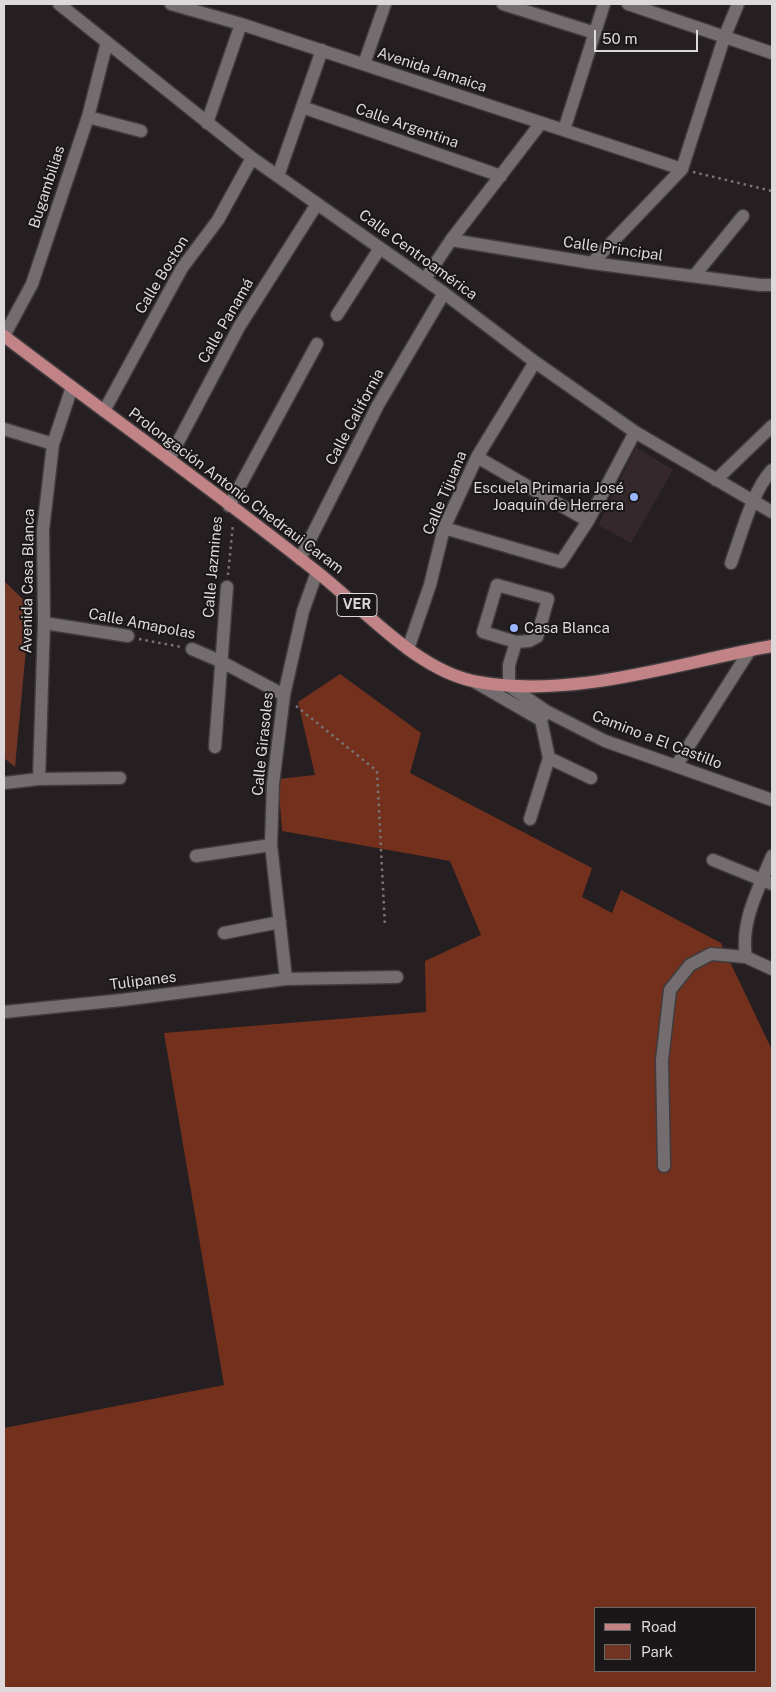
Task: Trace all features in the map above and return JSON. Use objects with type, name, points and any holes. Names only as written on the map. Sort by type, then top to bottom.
[{"type":"main road","name":"Prolongación Antonio Chedraui Caram","points":[[4,336],[317,572],[408,649],[441,669],[475,682],[541,688],[575,686],[772,646]]},
{"type":"street","name":"Calle Centroamérica","points":[[59,4],[252,158],[425,279],[535,362],[635,432],[772,512]]},
{"type":"street","name":"Avenida Jamaica","points":[[171,4],[322,50],[682,169]]},
{"type":"street","points":[[364,64],[385,4]]},
{"type":"street","points":[[503,4],[595,33]]},
{"type":"street","points":[[564,130],[604,4]]},
{"type":"street","points":[[628,4],[772,53]]},
{"type":"street","points":[[592,263],[682,169],[724,38],[738,4]]},
{"type":"street","points":[[207,123],[241,24]]},
{"type":"street","name":"Bugambilias","points":[[4,336],[32,284],[88,117],[107,42]]},
{"type":"street","points":[[278,176],[322,50]]},
{"type":"street","name":"Calle Argentina","points":[[302,107],[501,176]]},
{"type":"street","points":[[88,117],[141,131]]},
{"type":"street","points":[[425,279],[450,240],[541,123]]},
{"type":"street","name":"Calle Boston","points":[[104,411],[182,268],[218,220],[252,158]]},
{"type":"street","name":"Calle Panamá","points":[[169,459],[239,328],[317,204]]},
{"type":"street","points":[[694,276],[743,216]]},
{"type":"street","name":"Calle Principal","points":[[450,240],[592,263],[772,285]]},
{"type":"street","points":[[337,315],[380,248]]},
{"type":"street","name":"Calle California","points":[[300,559],[378,404],[444,293]]},
{"type":"street","points":[[232,508],[317,344]]},
{"type":"street","name":"Calle Tijuana","points":[[408,649],[430,585],[444,528],[477,457],[535,362]]},
{"type":"street","name":"Avenida Casa Blanca","points":[[39,779],[44,623],[43,530],[53,444],[72,388]]},
{"type":"street","points":[[716,480],[772,426]]},
{"type":"street","points":[[4,429],[53,444]]},
{"type":"street","points":[[444,528],[561,562],[588,521],[635,432]]},
{"type":"street","points":[[477,457],[588,521]]},
{"type":"street","points":[[731,563],[765,478],[772,470]]},
{"type":"street","name":"Calle Girasoles","points":[[286,979],[271,845],[273,784],[284,695],[303,612],[317,572]]},
{"type":"street","points":[[497,584],[548,599],[537,637],[529,641],[516,642],[483,632],[497,584]]},
{"type":"street","name":"Calle Jazmines","points":[[215,747],[227,587]]},
{"type":"street","name":"Calle Amapolas","points":[[44,623],[128,636]]},
{"type":"street","points":[[509,686],[509,665],[516,642]]},
{"type":"street","name":"Calle Amapolas","points":[[192,649],[220,661],[284,695]]},
{"type":"street","points":[[676,766],[750,650]]},
{"type":"street","name":"Camino a El Castillo","points":[[475,682],[544,716],[605,741],[772,800]]},
{"type":"street","name":"Camino a El Castillo","points":[[509,686],[544,716]]},
{"type":"street","points":[[530,819],[549,758],[544,716]]},
{"type":"street","points":[[549,758],[591,778]]},
{"type":"street","points":[[4,783],[39,779],[120,778]]},
{"type":"street","points":[[196,856],[271,845]]},
{"type":"street","points":[[746,957],[743,940],[746,924],[767,882],[772,856]]},
{"type":"street","points":[[713,860],[767,882]]},
{"type":"street","points":[[224,933],[280,922]]},
{"type":"street","points":[[664,1166],[662,1060],[670,990],[690,965],[711,954],[746,957],[772,969]]},
{"type":"street","name":"Tulipanes","points":[[4,1012],[122,1000],[286,979],[397,977]]},
{"type":"path","points":[[682,169],[772,191]]},
{"type":"path","name":"Calle Jazmines","points":[[227,587],[232,508]]},
{"type":"path","name":"Calle Amapolas","points":[[128,636],[192,649]]},
{"type":"path","points":[[284,695],[378,771],[386,927]]},
{"type":"shaded area","name":"Escuela Primaria José Joaquín de Herrera","points":[[636,447],[673,470],[631,543],[598,525]]},
{"type":"shaded area","points":[[340,674],[421,733],[410,773],[592,868],[582,897],[612,913],[621,890],[721,943],[772,1050],[772,1688],[4,1688],[4,1428],[224,1385],[164,1033],[426,1012],[425,961],[481,935],[450,861],[282,831],[278,779],[315,775],[298,702]]},
{"type":"green space","points":[[4,581],[30,606],[15,767],[4,758]]},
{"type":"place","name":"Escuela Primaria José Joaquín de Herrera","points":[[634,497]]},
{"type":"place","name":"Casa Blanca","points":[[514,628]]}]
